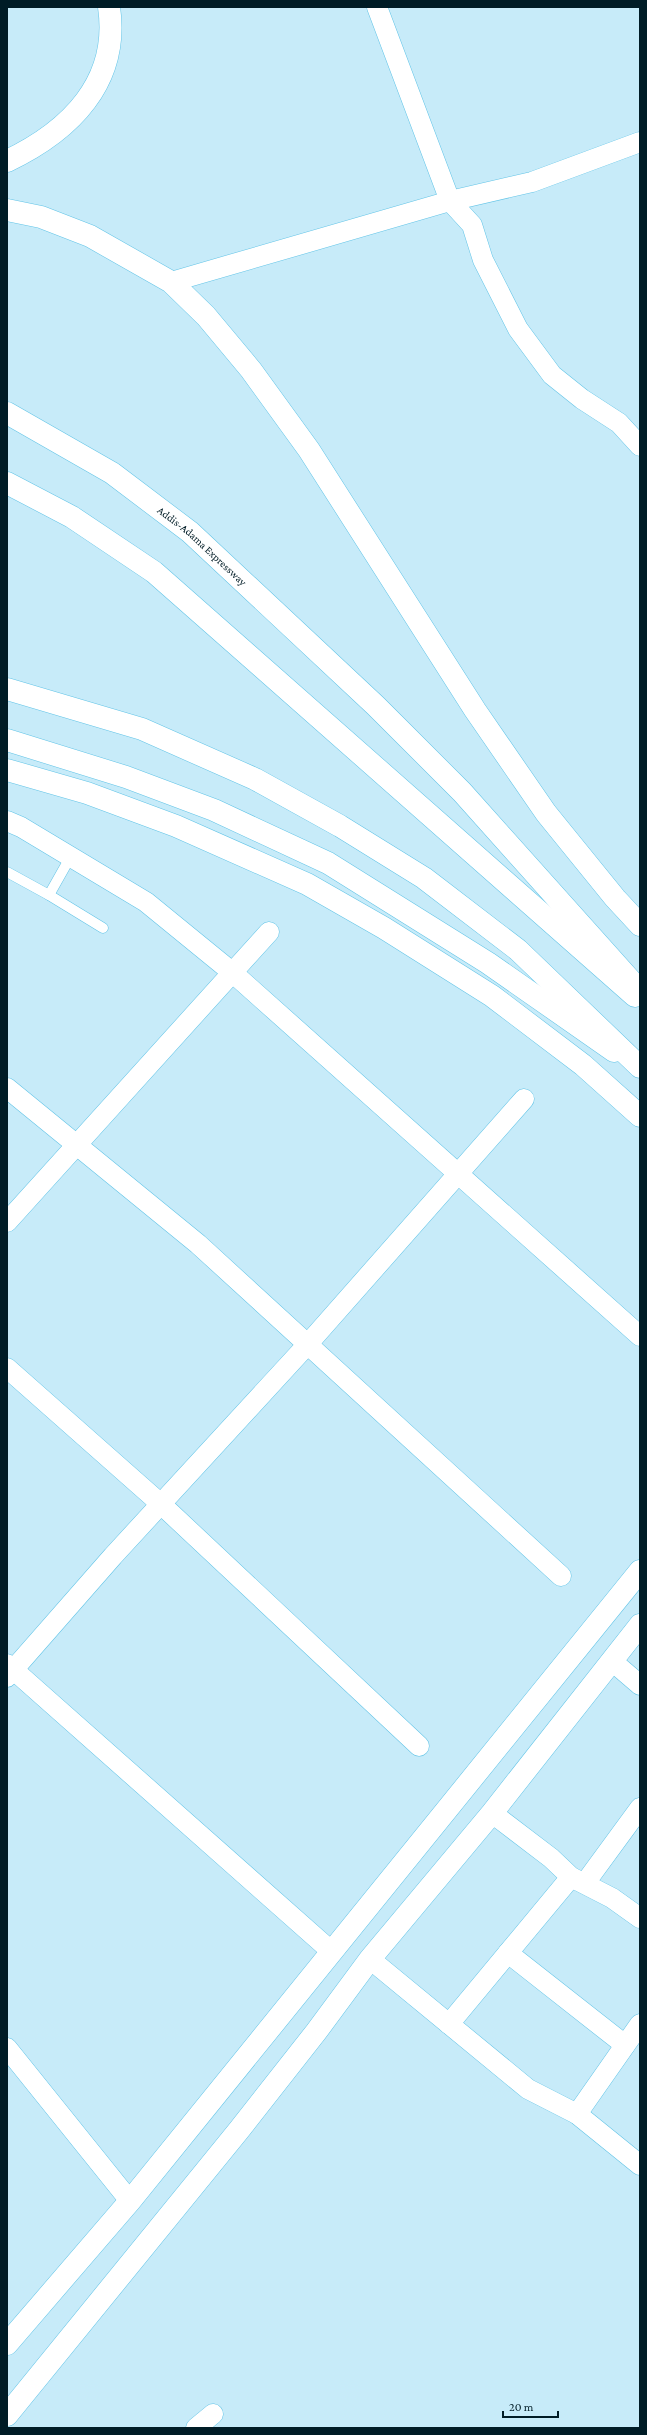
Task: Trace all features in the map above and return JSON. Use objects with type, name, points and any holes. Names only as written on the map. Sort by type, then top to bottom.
[{"type":"main road","points":[[7,161],[36,147],[60,129],[80,109],[94,89],[105,67],[110,46],[109,7]]},
{"type":"main road","points":[[7,210],[41,217],[90,236],[171,282],[206,316],[251,370],[309,450],[475,710],[546,813],[615,898],[640,925]]},
{"type":"main road","name":"Addis-Adama Expressway","points":[[7,413],[112,473],[190,532],[376,706],[462,792],[640,992]]},
{"type":"main road","points":[[7,483],[72,517],[154,572],[640,1001]]},
{"type":"main road","points":[[7,689],[142,729],[255,779],[340,826],[424,878],[518,950],[640,1068]]},
{"type":"main road","points":[[7,740],[126,777],[214,810],[328,863],[488,962],[640,1068]]},
{"type":"main road","points":[[7,770],[87,793],[176,826],[307,884],[384,928],[492,996],[583,1066],[640,1116]]},
{"type":"main road","points":[[7,2344],[130,2201],[640,1571]]},
{"type":"main road","points":[[7,2415],[244,2124],[316,2032],[370,1959],[492,1813],[640,1625]]},
{"type":"street","points":[[377,7],[450,201],[472,226],[484,260],[518,329],[552,374],[582,399],[619,423],[640,446]]},
{"type":"street","points":[[171,282],[450,201],[532,182],[640,142]]},
{"type":"street","points":[[7,822],[21,827],[146,902],[233,973],[640,1336]]},
{"type":"street","points":[[7,1222],[269,932]]},
{"type":"street","points":[[7,1088],[78,1144],[198,1244],[561,1576]]},
{"type":"street","points":[[331,1951],[9,1670],[162,1505],[524,1099]]},
{"type":"street","points":[[7,1368],[162,1505],[419,1746]]},
{"type":"street","points":[[612,1661],[640,1685]]},
{"type":"street","points":[[449,2024],[508,1953],[578,1880],[640,1808]]},
{"type":"street","points":[[492,1813],[578,1880],[612,1898],[640,1918]]},
{"type":"street","points":[[508,1953],[625,2045]]},
{"type":"street","points":[[370,1959],[528,2089],[577,2114],[640,2165]]},
{"type":"street","points":[[577,2114],[640,2024]]},
{"type":"street","points":[[7,2048],[130,2201]]},
{"type":"street","points":[[196,2428],[213,2414]]},
{"type":"lane","points":[[49,895],[71,856]]},
{"type":"lane","points":[[7,872],[49,895],[103,928]]}]
